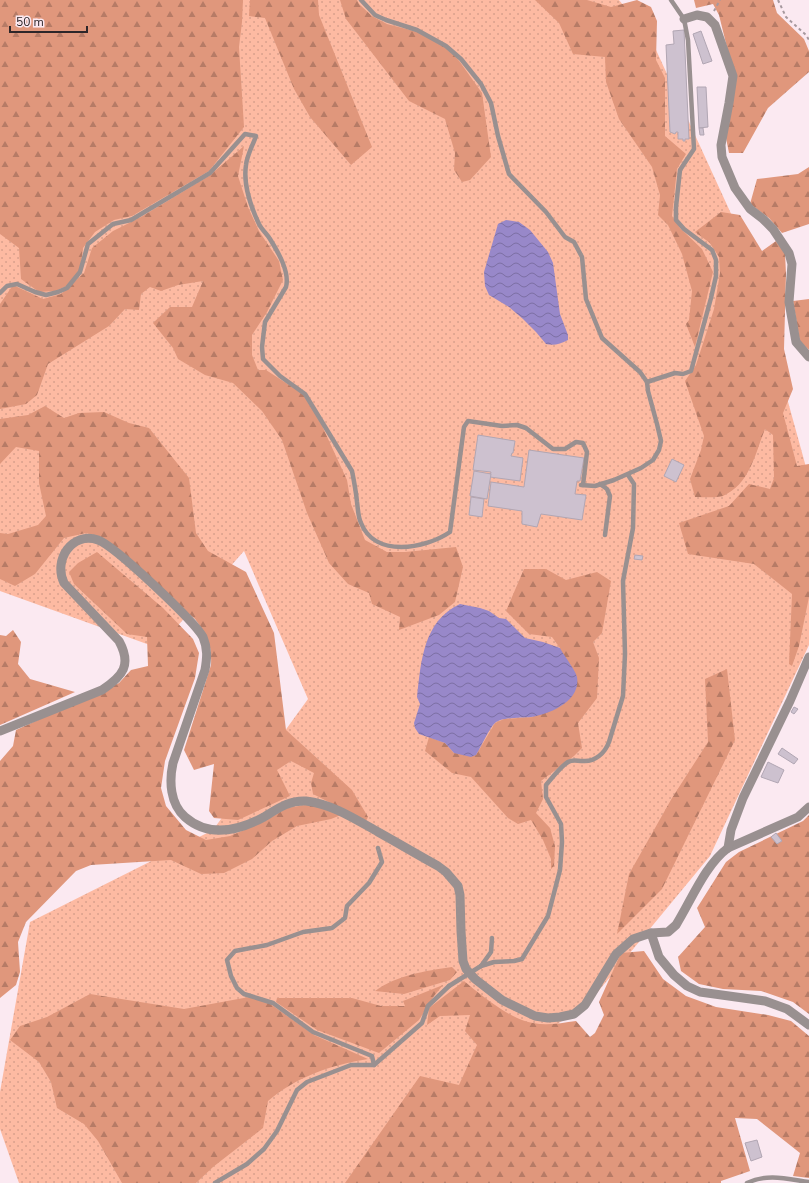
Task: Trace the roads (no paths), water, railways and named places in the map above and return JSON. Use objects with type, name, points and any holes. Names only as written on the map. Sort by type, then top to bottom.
[{"type":"street","points":[[684,19],[697,15],[707,17],[715,25],[733,76],[721,145],[722,157],[735,188],[750,209],[773,229],[789,253],[792,264],[789,302],[796,342],[809,357]]},
{"type":"street","points":[[0,731],[102,690],[114,682],[123,672],[125,651],[119,641],[60,576],[61,560],[71,544],[88,538],[98,540],[122,557],[183,613],[202,636],[207,647],[205,670],[172,763],[170,776],[174,799],[183,816],[192,823],[210,829],[236,829],[264,817],[287,804],[304,801],[325,805],[350,816],[446,872],[458,886],[460,895],[463,961],[466,969],[475,980],[502,1000],[535,1016],[548,1018],[574,1014],[585,1005],[616,954],[633,939],[651,933],[668,932],[676,925],[715,860],[728,848],[798,817],[809,807]]},
{"type":"street","points":[[728,848],[731,830],[743,798],[790,701],[809,657]]},
{"type":"street","points":[[651,933],[659,957],[674,975],[687,986],[700,992],[765,1001],[787,1009],[809,1025]]},
{"type":"lane","points":[[0,294],[7,286],[17,284],[46,296],[67,288],[80,272],[88,244],[113,224],[131,220],[210,173],[245,134],[256,136],[246,164],[246,185],[260,225],[270,238],[280,258],[288,281],[265,322],[262,347],[263,359],[286,381],[305,394],[352,471],[360,522],[366,534],[380,543],[392,548],[409,547],[440,539],[450,532],[464,427],[468,421],[502,426],[517,425],[526,428],[553,450],[565,449],[576,442],[584,443],[587,452],[581,485],[595,486],[628,475],[653,460],[659,450],[660,435],[647,382],[640,372],[602,338],[586,299],[582,257],[574,242],[565,237],[546,212],[509,174],[498,136],[491,103],[481,84],[461,59],[446,46],[417,30],[375,15],[361,0]]},
{"type":"lane","points":[[647,382],[675,373],[683,374],[690,371],[716,276],[716,260],[712,250],[688,233],[676,220],[680,170],[694,149],[688,40],[684,19],[671,0]]},
{"type":"lane","points":[[215,1183],[247,1164],[264,1149],[277,1131],[296,1090],[307,1082],[351,1065],[374,1065],[422,1023],[428,1006],[449,986],[481,966],[494,962],[522,959],[548,916],[560,870],[562,842],[561,824],[546,797],[546,786],[567,762],[574,760],[584,761],[594,759],[607,749],[623,696],[625,654],[623,581],[633,528],[634,484],[628,475]]},
{"type":"lane","points":[[600,484],[607,489],[610,496],[605,535]]},
{"type":"lane","points":[[374,1065],[372,1056],[313,1032],[273,1003],[244,994],[237,988],[231,976],[228,960],[235,951],[267,945],[303,932],[332,928],[345,918],[347,906],[369,883],[382,862],[378,848]]},
{"type":"lane","points":[[481,966],[491,952],[492,938]]},
{"type":"lane","points":[[747,1183],[754,1179],[772,1177],[809,1182]]},
{"type":"water","points":[[506,220],[519,222],[530,230],[548,252],[553,263],[560,314],[568,335],[568,340],[562,343],[552,345],[546,344],[523,319],[509,307],[489,295],[485,286],[484,272],[498,224]]},
{"type":"water","points":[[460,604],[489,611],[499,618],[506,619],[525,638],[560,648],[577,677],[577,685],[574,693],[563,705],[547,713],[531,717],[498,721],[490,729],[476,755],[471,757],[454,753],[445,743],[419,734],[414,723],[420,704],[417,697],[420,670],[426,644],[438,621],[448,611]]}]
